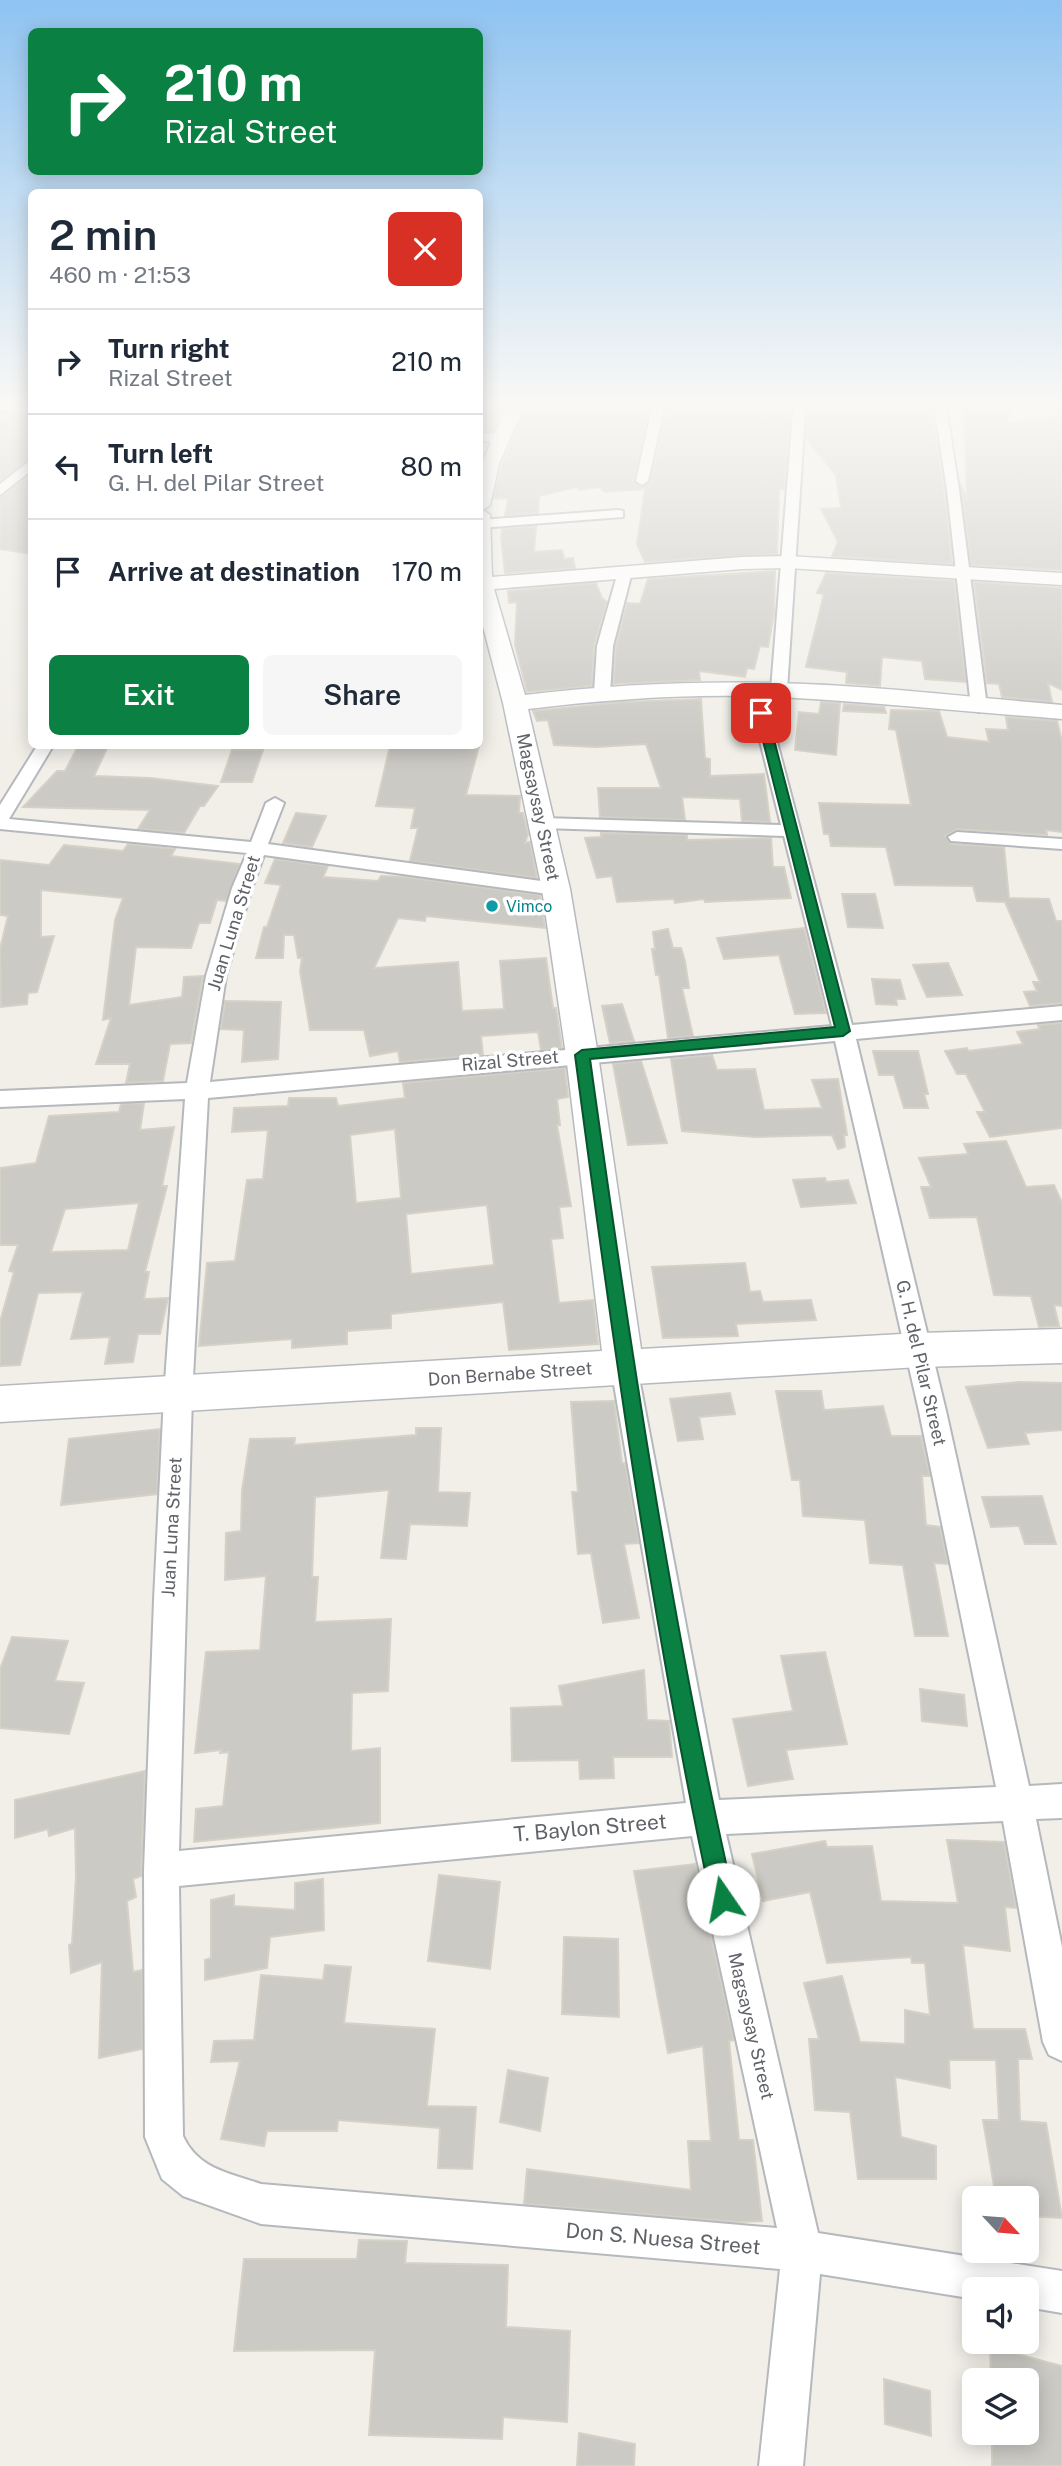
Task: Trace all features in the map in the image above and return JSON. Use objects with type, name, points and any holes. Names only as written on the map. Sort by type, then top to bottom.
[{"type":"street","points":[[483,524],[617,514]]},
{"type":"street","name":"G. H. del Pilar Street","points":[[792,514],[788,562],[767,690],[791,831],[843,1031],[919,1350],[1018,1803],[1062,2042]]},
{"type":"street","points":[[954,514],[979,707]]},
{"type":"street","points":[[483,584],[788,562],[1062,579]]},
{"type":"street","points":[[602,693],[605,646],[625,572]]},
{"type":"street","name":"Magsaysay Street","points":[[483,588],[515,703],[556,888],[582,1055],[624,1367],[705,1818],[802,2251],[781,2466]]},
{"type":"street","points":[[515,703],[602,693],[767,690],[1062,714]]},
{"type":"street","points":[[42,749],[0,822],[257,848],[556,888]]},
{"type":"street","name":"Juan Luna Street","points":[[261,2204],[197,2182],[176,2165],[164,2137],[161,1870],[178,1396],[197,1090],[216,976],[257,848],[275,803]]},
{"type":"street","points":[[543,823],[791,831]]},
{"type":"street","points":[[957,837],[1062,844]]},
{"type":"street","name":"Rizal Street","points":[[0,1098],[197,1090],[1062,1013]]},
{"type":"street","name":"Don Bernabe Street","points":[[0,1404],[178,1396],[919,1350],[1062,1346]]},
{"type":"street","name":"T. Baylon Street","points":[[161,1870],[705,1818],[1062,1801]]},
{"type":"street","name":"Don S. Nuesa Street","points":[[261,2204],[802,2251],[1062,2292]]},
{"type":"building","points":[[0,514],[28,514],[28,553],[0,549]]},
{"type":"building","points":[[641,514],[778,514],[777,554],[645,562],[637,544]]},
{"type":"building","points":[[824,514],[947,514],[952,564],[832,556],[838,542]]},
{"type":"building","points":[[965,514],[1062,514],[1062,570],[971,565]]},
{"type":"building","points":[[536,526],[534,552],[562,550],[564,559],[573,558],[575,568],[505,573],[502,529]]},
{"type":"building","points":[[775,571],[774,614],[768,647],[760,646],[754,669],[747,668],[745,677],[699,671],[700,680],[613,684],[616,646],[627,603],[640,604],[648,579]]},
{"type":"building","points":[[826,573],[954,581],[966,682],[925,679],[922,661],[882,657],[880,686],[846,683],[847,672],[806,667],[824,594],[817,593]]},
{"type":"building","points":[[974,582],[1062,588],[1062,690],[1048,683],[1052,702],[1002,697],[999,684],[987,683]]},
{"type":"building","points":[[596,583],[602,598],[607,602],[594,645],[592,686],[527,692],[515,645],[517,602],[509,603],[508,591]]},
{"type":"building","points":[[701,699],[705,758],[710,759],[710,776],[764,774],[770,822],[742,821],[740,799],[682,797],[685,820],[600,817],[598,788],[661,788],[646,744],[596,747],[554,745],[548,720],[537,721],[533,711],[622,702]]},
{"type":"building","points":[[821,702],[840,703],[836,755],[795,750],[799,712],[819,714]]},
{"type":"building","points":[[844,704],[884,707],[886,713],[843,711]]},
{"type":"building","points":[[891,710],[939,711],[947,737],[989,742],[986,729],[1008,730],[1006,717],[1057,721],[1062,741],[1062,832],[1046,830],[1047,835],[957,829],[945,836],[951,844],[1004,847],[1009,898],[1049,899],[1056,921],[1062,921],[1062,1003],[1030,1006],[1024,992],[1037,991],[1033,982],[1040,982],[1005,902],[977,901],[973,886],[895,885],[886,847],[831,846],[829,834],[824,834],[819,803],[911,805],[896,730],[889,729]]},
{"type":"building","points":[[76,749],[107,749],[94,776],[150,778],[218,786],[204,806],[200,806],[184,833],[138,829],[150,810],[23,807],[57,771],[65,771]]},
{"type":"building","points":[[389,749],[478,749],[466,795],[520,796],[519,813],[523,813],[528,834],[525,843],[530,842],[537,878],[410,861],[418,828],[411,828],[415,808],[376,806]]},
{"type":"building","points":[[232,750],[263,750],[252,782],[221,782]]},
{"type":"building","points":[[296,813],[326,816],[312,847],[283,843]]},
{"type":"building","points":[[601,833],[687,835],[687,840],[771,838],[773,867],[784,867],[791,898],[705,902],[704,899],[675,903],[674,899],[617,902],[612,876],[597,878],[585,838],[601,837]]},
{"type":"building","points":[[128,844],[175,849],[171,856],[240,864],[226,901],[217,900],[210,923],[199,923],[191,948],[136,947],[129,1005],[182,997],[184,977],[203,976],[191,1043],[170,1044],[163,1081],[126,1083],[130,1064],[96,1064],[111,1018],[103,1020],[115,920],[123,898],[41,890],[41,937],[54,936],[37,992],[28,993],[27,1004],[1,1007],[0,949],[8,916],[0,915],[0,860],[49,865],[64,845],[123,851]]},
{"type":"building","points":[[275,859],[328,866],[323,877],[378,881],[381,876],[406,877],[540,895],[545,928],[426,916],[425,921],[398,918],[374,968],[458,962],[462,1011],[504,1009],[500,961],[546,958],[562,1048],[541,1050],[538,1032],[481,1036],[483,1055],[400,1062],[398,1051],[370,1056],[364,1030],[310,1030],[300,971],[302,958],[298,958],[294,935],[284,935],[283,958],[256,958],[264,927],[267,927],[281,885],[265,883]]},
{"type":"building","points":[[842,894],[875,894],[883,928],[848,927]]},
{"type":"building","points":[[804,928],[826,1013],[795,1014],[779,955],[724,959],[717,938]]},
{"type":"building","points":[[668,929],[673,948],[681,948],[685,961],[689,988],[682,988],[693,1036],[668,1038],[659,975],[656,975],[652,949],[655,949],[653,932]]},
{"type":"building","points":[[948,963],[962,995],[927,997],[913,965]]},
{"type":"building","points":[[872,979],[900,980],[905,999],[896,999],[897,1005],[876,1004]]},
{"type":"building","points":[[225,1001],[281,1002],[278,1059],[242,1062],[244,1030],[221,1029]]},
{"type":"building","points":[[622,1004],[634,1041],[610,1043],[602,1006]]},
{"type":"building","points":[[1062,1023],[1062,1128],[990,1137],[977,1112],[985,1112],[966,1074],[957,1074],[945,1051],[1023,1044],[1017,1032],[1040,1029],[1038,1025]]},
{"type":"building","points":[[873,1051],[918,1051],[928,1094],[924,1094],[928,1108],[904,1108],[894,1075],[879,1075]]},
{"type":"building","points":[[712,1055],[717,1070],[755,1069],[764,1110],[822,1108],[812,1080],[838,1079],[847,1135],[844,1135],[845,1147],[838,1149],[832,1135],[755,1137],[682,1131],[671,1059]]},
{"type":"building","points":[[641,1061],[667,1143],[628,1145],[613,1064]]},
{"type":"building","points":[[565,1068],[568,1097],[557,1099],[560,1125],[557,1125],[571,1206],[559,1207],[563,1238],[551,1239],[559,1303],[593,1300],[598,1344],[509,1350],[503,1302],[391,1314],[391,1328],[347,1331],[347,1344],[292,1348],[292,1339],[199,1346],[207,1263],[235,1261],[247,1180],[263,1179],[268,1130],[232,1132],[234,1108],[288,1106],[289,1098],[336,1098],[338,1106],[405,1098],[403,1083]],"holes":[[[395,1129],[401,1198],[356,1203],[350,1135]],[[487,1205],[494,1265],[411,1274],[406,1214]]]},
{"type":"building","points":[[144,1103],[140,1130],[174,1127],[162,1186],[167,1186],[145,1272],[149,1272],[144,1299],[168,1298],[160,1334],[138,1334],[133,1362],[105,1364],[110,1337],[71,1339],[83,1292],[38,1293],[20,1365],[0,1366],[0,1322],[14,1272],[9,1271],[18,1245],[0,1245],[0,1168],[36,1163],[49,1116],[119,1112],[121,1104]],"holes":[[[139,1203],[128,1250],[51,1252],[65,1209]]]},
{"type":"building","points":[[1006,1141],[1026,1187],[1054,1185],[1062,1203],[1062,1306],[1054,1305],[1059,1326],[1039,1327],[1031,1296],[994,1295],[977,1217],[930,1218],[921,1187],[931,1187],[919,1158],[968,1154],[964,1144]]},
{"type":"building","points":[[825,1178],[826,1182],[848,1180],[856,1203],[801,1207],[793,1180]]},
{"type":"building","points":[[745,1263],[750,1292],[760,1291],[763,1302],[811,1300],[816,1320],[736,1324],[738,1336],[663,1338],[652,1267]]},
{"type":"building","points":[[1020,1382],[1062,1383],[1062,1430],[1025,1433],[1029,1444],[988,1448],[966,1387]]},
{"type":"building","points":[[776,1391],[821,1391],[824,1410],[883,1406],[891,1436],[921,1436],[930,1476],[922,1476],[926,1525],[940,1527],[948,1564],[934,1563],[948,1636],[915,1636],[903,1565],[870,1563],[865,1520],[803,1516],[800,1480],[792,1480]]},
{"type":"building","points":[[730,1393],[735,1414],[699,1417],[703,1439],[678,1441],[670,1399]]},
{"type":"building","points":[[614,1401],[622,1463],[625,1463],[639,1543],[624,1544],[639,1618],[603,1623],[591,1553],[578,1554],[572,1492],[578,1492],[571,1402]]},
{"type":"building","points":[[416,1428],[441,1428],[438,1492],[470,1493],[467,1526],[410,1524],[406,1559],[381,1558],[389,1490],[315,1497],[312,1577],[318,1577],[315,1622],[391,1619],[388,1691],[352,1693],[351,1751],[380,1748],[380,1823],[194,1842],[196,1809],[223,1806],[229,1752],[220,1753],[221,1750],[195,1753],[206,1652],[260,1650],[266,1576],[225,1580],[226,1533],[241,1531],[242,1491],[250,1439],[295,1438],[294,1445],[416,1435]]},
{"type":"building","points":[[160,1429],[157,1494],[61,1505],[69,1439]]},
{"type":"building","points":[[1042,1496],[1056,1544],[1025,1544],[1019,1526],[991,1527],[982,1497]]},
{"type":"building","points":[[12,1637],[68,1641],[55,1681],[84,1683],[69,1734],[0,1728],[0,1669]]},
{"type":"building","points":[[825,1652],[847,1744],[786,1750],[793,1779],[748,1786],[733,1719],[793,1711],[781,1656]]},
{"type":"building","points":[[644,1670],[647,1720],[669,1721],[672,1757],[613,1757],[614,1778],[580,1779],[579,1760],[512,1761],[511,1708],[563,1706],[559,1686]]},
{"type":"building","points":[[920,1689],[964,1695],[967,1726],[922,1721]]},
{"type":"building","points":[[145,1771],[141,1876],[133,1879],[136,1897],[127,1901],[133,1972],[142,1970],[142,2049],[99,2058],[102,1962],[71,1973],[69,1945],[72,1944],[76,1877],[75,1828],[49,1836],[48,1829],[15,1838],[15,1800]]},
{"type":"building","points":[[947,1840],[1004,1842],[1016,1908],[1005,1907],[1010,1951],[963,1945],[973,2029],[1025,2029],[1032,2059],[1018,2059],[1020,2121],[1046,2123],[1062,2218],[1040,2217],[1040,2186],[994,2186],[983,2120],[999,2120],[996,2060],[949,2060],[950,2088],[895,2077],[901,2137],[936,2146],[936,2179],[858,2179],[850,2112],[815,2110],[809,2039],[819,2039],[804,1983],[842,1976],[860,2042],[905,2044],[905,2010],[930,2015],[925,1963],[912,1963],[911,1957],[827,1963],[810,1892],[763,1901],[752,1854],[825,1841],[827,1847],[872,1846],[881,1901],[958,1903]]},
{"type":"building","points":[[695,1864],[734,2040],[729,2041],[739,2140],[753,2140],[762,2221],[737,2222],[524,2204],[527,2169],[691,2190],[688,2141],[711,2141],[703,2046],[668,2053],[634,1871]]},
{"type":"building","points":[[439,1875],[500,1882],[490,1969],[428,1961]]},
{"type":"building","points":[[323,1879],[324,1930],[270,1937],[267,1968],[205,1980],[205,1960],[211,1958],[211,1900],[234,1895],[234,1906],[295,1910],[295,1883]]},
{"type":"building","points":[[564,1937],[618,1939],[619,2017],[562,2014]]},
{"type":"building","points":[[325,1965],[351,1967],[344,2023],[435,2029],[427,2106],[476,2107],[472,2169],[438,2168],[440,2128],[338,2120],[337,2131],[267,2131],[264,2146],[221,2139],[240,2061],[211,2062],[214,2041],[254,2040],[261,1975],[323,1980]]},
{"type":"building","points":[[508,2070],[548,2078],[540,2131],[500,2122]]},
{"type":"building","points":[[359,2240],[407,2241],[405,2263],[508,2265],[506,2327],[570,2331],[567,2422],[503,2417],[502,2439],[369,2435],[375,2350],[234,2351],[244,2259],[357,2259]]},
{"type":"building","points":[[990,2354],[1017,2354],[1062,2366],[1062,2466],[992,2466],[992,2445],[1039,2445],[1039,2368],[991,2368]]},
{"type":"building","points":[[884,2379],[930,2391],[931,2436],[885,2424]]},
{"type":"building","points":[[579,2433],[635,2444],[634,2466],[577,2466]]},
{"type":"place","name":"Vimco","points":[[492,906]]},
{"type":"route","points":[[723,1899],[705,1818],[624,1367],[582,1055],[843,1031],[761,713]]}]
